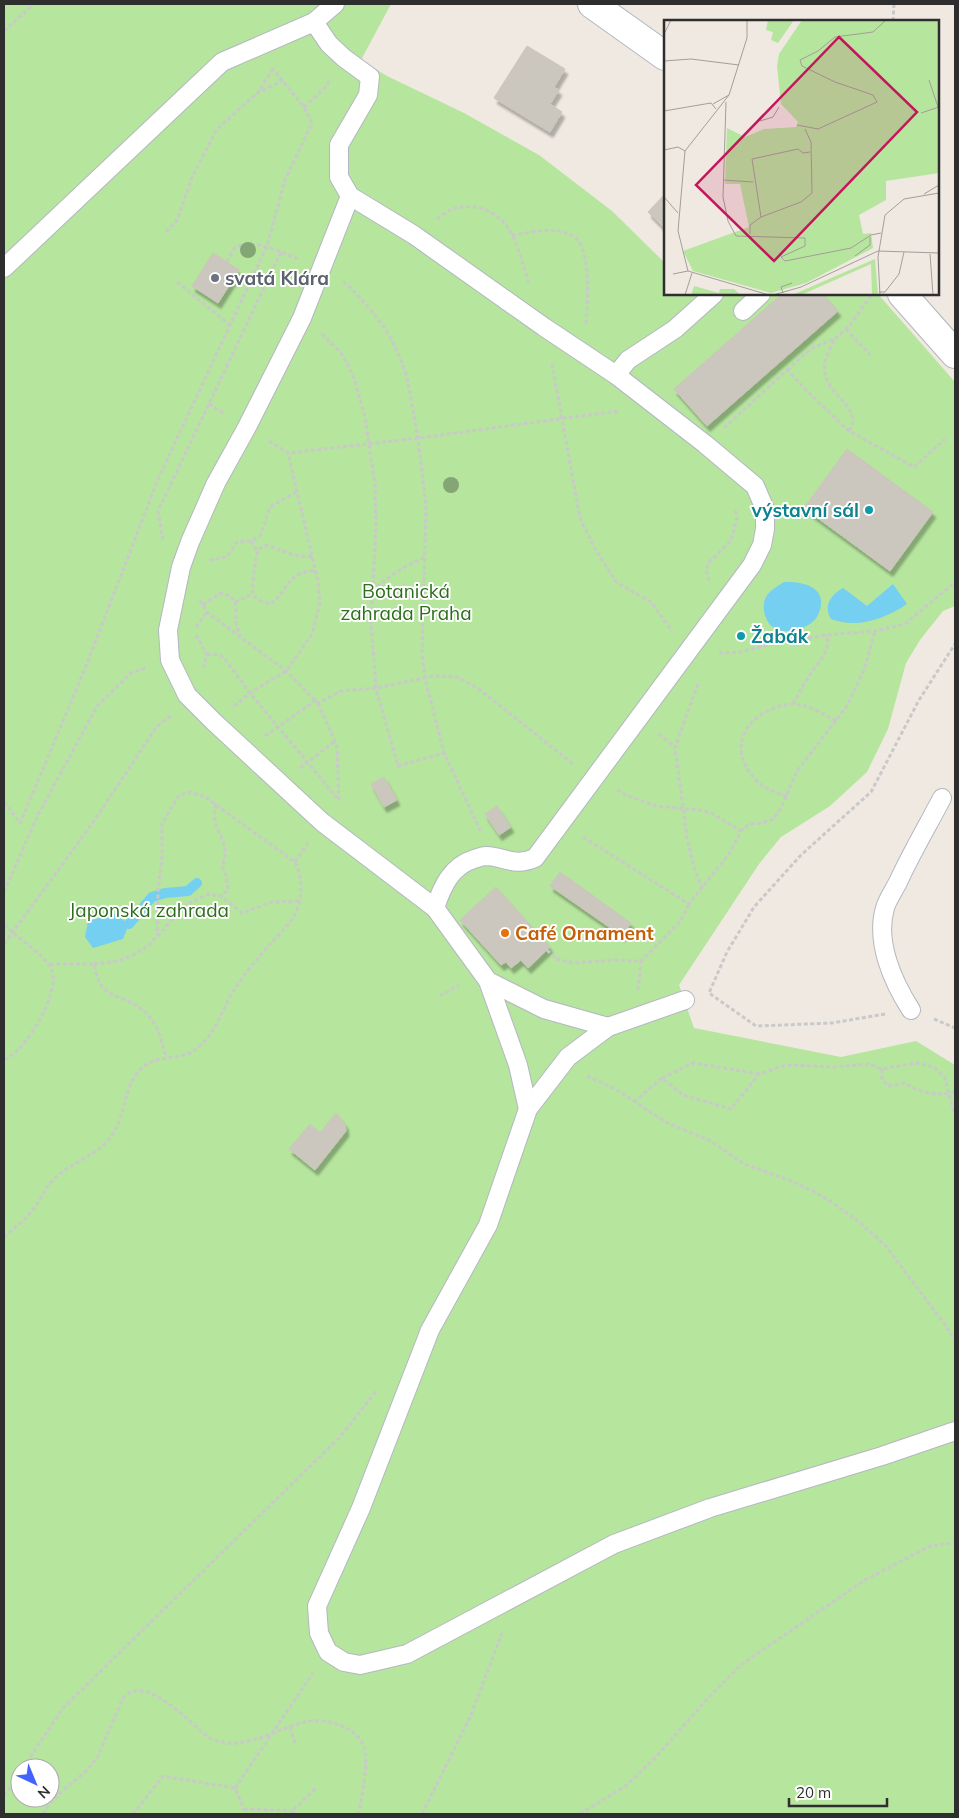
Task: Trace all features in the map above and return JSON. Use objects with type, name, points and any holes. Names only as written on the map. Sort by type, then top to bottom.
[{"type":"street","points":[[592,4],[664,55]]},
{"type":"street","points":[[903,295],[955,354]]},
{"type":"lane","points":[[4,268],[222,62],[314,22],[335,4]]},
{"type":"lane","points":[[314,22],[329,44],[370,77],[368,95],[338,146],[339,177],[350,196],[414,235],[544,327],[616,375],[705,444],[755,486],[765,509],[765,529],[762,545],[752,565],[535,858],[518,863],[484,856],[471,860],[457,868],[442,887],[435,908]]},
{"type":"lane","points":[[350,196],[320,268],[302,318],[247,427],[216,483],[190,542],[168,630],[170,660],[187,695],[214,722],[339,836],[435,908],[488,981],[518,1065],[528,1109]]},
{"type":"lane","points":[[616,375],[628,360],[675,329],[713,295]]},
{"type":"lane","points":[[743,311],[760,295]]},
{"type":"lane","points":[[911,1010],[897,988],[884,944],[885,908],[908,860],[942,798]]},
{"type":"lane","points":[[488,981],[544,1009],[608,1027]]},
{"type":"lane","points":[[685,1000],[608,1027],[561,1064],[528,1109],[488,1225],[430,1330],[361,1508],[318,1606],[319,1633],[328,1652],[344,1662],[360,1665],[406,1654],[614,1544],[710,1508],[882,1456],[955,1431]]},
{"type":"path","points":[[4,31],[34,4]]},
{"type":"path","points":[[893,20],[894,4]]},
{"type":"path","points":[[4,802],[20,824],[84,671],[158,477],[267,246],[285,180],[312,123],[304,107],[256,48]]},
{"type":"path","points":[[304,107],[327,86],[341,55]]},
{"type":"path","points":[[256,94],[273,68]]},
{"type":"path","points":[[166,232],[177,220],[193,175],[217,129],[256,94],[283,80]]},
{"type":"path","points":[[414,235],[450,210],[467,206],[483,208],[501,219],[512,235],[544,327],[563,418],[580,518],[594,547],[616,582],[651,602],[698,668],[698,684],[675,747],[682,809],[692,860],[702,888]]},
{"type":"path","points":[[512,235],[556,230],[565,232],[576,239],[583,252],[586,269],[585,354]]},
{"type":"path","points":[[226,262],[235,249],[244,246],[267,246],[320,268],[349,286],[371,310],[388,333],[398,354],[407,377],[418,438],[426,506],[422,654],[425,678],[444,753],[478,824],[483,839],[484,856]]},
{"type":"path","points":[[281,252],[158,511],[161,535],[168,554],[184,560],[206,561],[223,559],[231,552],[237,542],[251,541],[260,536],[270,507],[296,492]]},
{"type":"path","points":[[177,282],[230,326]]},
{"type":"path","points":[[705,444],[812,348],[837,337],[846,329],[873,295]]},
{"type":"path","points":[[302,318],[331,342],[349,367],[359,393],[375,485],[376,528],[371,622],[376,688],[398,766],[444,753]]},
{"type":"path","points":[[846,329],[870,355]]},
{"type":"path","points":[[837,337],[824,363],[825,375],[829,387],[850,409],[853,423],[849,431]]},
{"type":"path","points":[[787,370],[849,431],[914,467],[946,438]]},
{"type":"path","points":[[247,427],[288,453],[657,407]]},
{"type":"path","points":[[214,722],[250,693],[286,671],[312,634],[320,603],[315,570],[288,453]]},
{"type":"path","points":[[717,613],[706,570],[708,563],[731,541],[737,518],[735,509]]},
{"type":"path","points":[[251,541],[258,552]]},
{"type":"path","points":[[312,557],[293,555],[267,545],[259,549],[256,556],[256,573],[251,590],[252,594],[260,601],[270,604],[278,599],[289,582],[298,575],[315,570]]},
{"type":"path","points":[[372,591],[388,576],[398,572],[410,563],[426,557]]},
{"type":"path","points":[[184,560],[207,612],[286,671],[317,702],[337,746],[339,836]]},
{"type":"path","points":[[688,652],[740,652],[827,635],[875,630],[906,624],[955,582]]},
{"type":"path","points":[[203,605],[220,593],[228,594],[235,602],[237,611],[236,622],[241,637]]},
{"type":"path","points":[[235,602],[252,594]]},
{"type":"path","points":[[193,700],[207,655],[195,634],[196,627],[207,612]]},
{"type":"path","points":[[547,950],[556,959],[572,963],[614,960],[641,961],[680,922],[689,904],[729,854],[741,832],[749,824],[772,819],[781,808],[798,771],[847,706],[864,670],[875,630]]},
{"type":"path","points":[[793,704],[810,674],[827,650],[827,635]]},
{"type":"path","points":[[955,644],[919,700],[871,792],[801,855],[754,908],[727,952],[709,993],[756,1026],[832,1023],[911,1010],[955,1028]]},
{"type":"path","points":[[207,655],[218,654],[225,658],[250,693],[339,800]]},
{"type":"path","points":[[4,892],[38,815],[98,706],[130,673]]},
{"type":"path","points":[[248,753],[277,726],[317,702],[341,691],[376,688],[434,676],[457,677],[479,689],[593,780],[656,806],[711,813],[741,832]]},
{"type":"path","points":[[787,796],[773,792],[760,784],[748,772],[741,756],[742,737],[749,725],[759,716],[775,707],[793,704],[812,708],[837,721]]},
{"type":"path","points":[[4,944],[94,821],[157,726]]},
{"type":"path","points":[[283,786],[307,762],[335,741]]},
{"type":"path","points":[[4,1237],[30,1214],[50,1183],[60,1174],[85,1159],[109,1139],[116,1129],[134,1076],[143,1066],[152,1061],[188,1054],[203,1044],[212,1032],[227,1001],[244,975],[286,927],[297,911],[302,894],[300,873],[295,862],[206,796],[190,792],[179,795],[162,824],[162,856],[158,892],[158,935]]},
{"type":"path","points":[[216,804],[214,810],[216,830],[225,844],[226,853],[222,866],[228,890],[221,896]]},
{"type":"path","points":[[560,825],[594,843],[689,904]]},
{"type":"path","points":[[295,862],[310,839]]},
{"type":"path","points":[[50,964],[94,964],[118,961],[135,954],[148,946],[182,907],[208,894],[221,896],[242,913],[272,902],[300,901]]},
{"type":"path","points":[[4,925],[50,964],[54,974],[54,982],[47,1004],[35,1026],[19,1049],[4,1061]]},
{"type":"path","points":[[94,964],[98,978],[105,990],[140,1007],[153,1021],[159,1033],[166,1058]]},
{"type":"path","points":[[634,1102],[662,1078],[693,1063],[759,1074],[786,1065],[835,1067],[869,1064],[882,1070],[916,1063],[934,1067],[944,1078],[955,1114]]},
{"type":"path","points":[[561,1064],[617,1090],[667,1123],[711,1141],[744,1164],[814,1191],[858,1221],[885,1245],[941,1318],[955,1341]]},
{"type":"path","points":[[882,1070],[882,1079],[888,1086],[904,1083],[916,1090],[948,1094],[955,1092]]},
{"type":"path","points":[[662,1078],[683,1095],[731,1109],[759,1074]]},
{"type":"path","points":[[30,1758],[63,1708],[340,1437],[381,1386]]},
{"type":"path","points":[[580,1814],[626,1785],[654,1759],[709,1697],[742,1664],[865,1580],[930,1546],[955,1543]]},
{"type":"path","points":[[422,1814],[470,1715],[516,1595]]},
{"type":"path","points":[[235,1788],[328,1652]]},
{"type":"path","points":[[43,1814],[49,1804],[85,1772],[97,1758],[123,1698],[129,1692],[138,1690],[156,1696],[175,1708],[209,1738],[224,1743],[241,1742],[309,1721],[321,1720],[348,1729],[360,1738],[365,1749],[363,1797],[358,1814]]},
{"type":"path","points":[[290,1727],[296,1746]]},
{"type":"path","points":[[133,1814],[163,1776],[235,1788]]},
{"type":"path","points":[[244,1809],[292,1810],[317,1787]]},
{"type":"path","points":[[235,1788],[246,1814]]},
{"type":"path","points":[[292,1810],[295,1814]]},
{"type":"green space","name":"Botanická zahrada Praha","points":[[4,4],[391,4],[361,60],[387,76],[464,113],[539,155],[612,211],[664,262],[664,295],[879,295],[955,382],[955,606],[943,611],[920,640],[906,663],[888,729],[867,772],[830,806],[781,837],[759,864],[679,985],[694,1028],[841,1057],[916,1041],[955,1065],[955,1814],[4,1814]]},
{"type":"water","points":[[784,582],[807,585],[818,592],[821,598],[818,615],[815,620],[805,627],[792,631],[779,630],[771,625],[766,617],[764,602],[768,594]]},
{"type":"water","points":[[893,584],[907,604],[890,614],[861,623],[841,622],[831,619],[828,609],[829,601],[843,588],[867,606]]},
{"type":"water","points":[[115,914],[129,924],[123,939],[93,948],[85,937],[88,921]]},
{"type":"building","points":[[527,46],[565,69],[554,87],[559,90],[550,104],[562,112],[550,132],[494,98]]},
{"type":"building","points":[[664,195],[664,228],[648,212]]},
{"type":"building","name":"svatá Klára","points":[[213,253],[239,270],[218,303],[192,286]]},
{"type":"building","points":[[781,295],[824,295],[838,311],[707,426],[674,389]]},
{"type":"building","name":"výstavní sál","points":[[847,449],[933,512],[890,571],[804,508]]},
{"type":"building","points":[[384,777],[397,800],[384,807],[371,784]]},
{"type":"building","points":[[497,806],[511,827],[499,835],[485,814]]},
{"type":"building","points":[[560,872],[631,923],[622,936],[550,886]]},
{"type":"building","name":"Café Ornament","points":[[496,887],[550,947],[528,968],[521,960],[511,968],[506,962],[501,965],[460,920]]},
{"type":"building","points":[[336,1113],[345,1124],[346,1131],[315,1170],[289,1149],[310,1124],[320,1133]]},
{"type":"waterway","points":[[129,924],[152,897],[165,893],[188,891],[197,883]]},
{"type":"place","name":"svatá Klára","points":[[215,278]]},
{"type":"place","name":"výstavní sál","points":[[869,510]]},
{"type":"place","name":"Žabák","points":[[741,636]]},
{"type":"place","name":"Café Ornament","points":[[505,933]]},
{"type":"park label","name":"Japonská zahrada","points":[[149,910]]}]
